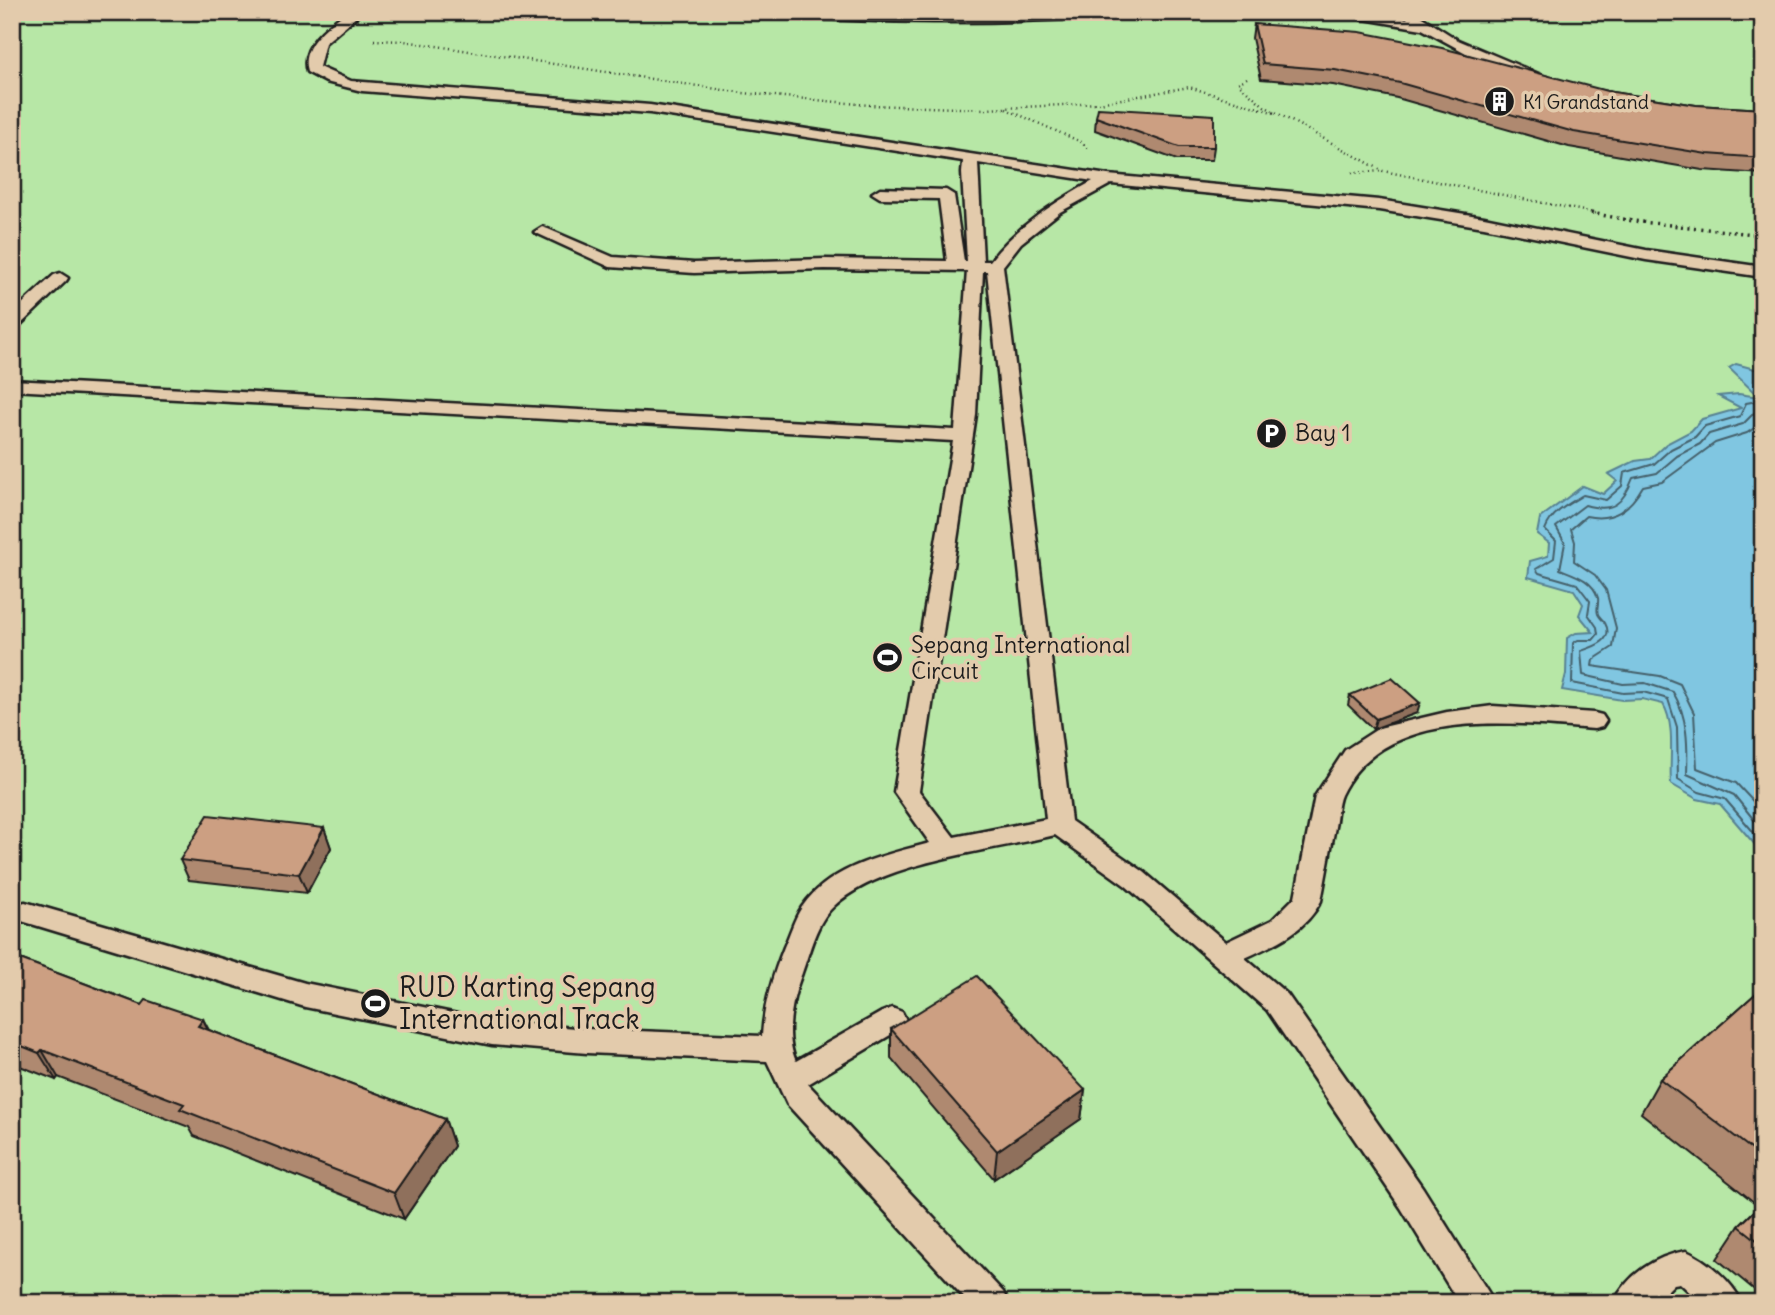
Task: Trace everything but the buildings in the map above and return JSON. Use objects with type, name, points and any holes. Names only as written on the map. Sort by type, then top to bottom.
[{"type":"lane","points":[[356,12],[336,25],[314,50],[312,69],[321,76],[394,90],[587,103],[715,117],[1108,179],[1379,205],[1484,222],[1646,255],[1763,272]]},
{"type":"lane","points":[[758,12],[886,20],[1108,12]]},
{"type":"lane","points":[[1346,12],[1424,26],[1553,82]]},
{"type":"lane","points":[[1406,12],[1424,26]]},
{"type":"lane","points":[[901,16],[958,19]]},
{"type":"lane","points":[[971,159],[975,265],[1059,825],[1135,879],[1277,1002],[1412,1198],[1478,1303]]},
{"type":"lane","points":[[541,232],[610,262],[634,264],[694,268],[975,265],[1055,209],[1108,179]]},
{"type":"lane","points":[[880,193],[946,195],[975,265],[964,436],[906,792],[948,848]]},
{"type":"lane","points":[[12,323],[60,278]]},
{"type":"lane","points":[[12,385],[964,436]]},
{"type":"lane","points":[[1222,956],[1282,928],[1308,901],[1328,796],[1354,756],[1387,734],[1447,720],[1493,714],[1594,721]]},
{"type":"lane","points":[[991,1303],[798,1094],[776,1049],[778,1009],[785,979],[811,915],[824,899],[849,881],[883,866],[948,848],[1002,839],[1059,825]]},
{"type":"lane","points":[[25,912],[305,995],[492,1033],[776,1049]]},
{"type":"lane","points":[[791,1079],[892,1020]]},
{"type":"lane","points":[[1631,1303],[1666,1270],[1686,1267],[1725,1303]]},
{"type":"path","points":[[374,40],[404,41],[743,93],[869,105],[1006,108],[1099,103],[1189,87],[1275,113]]},
{"type":"path","points":[[1247,78],[1238,83],[1244,92],[1275,113],[1366,158],[1383,171],[1633,221],[1763,235]]},
{"type":"path","points":[[1006,108],[1081,142],[1090,150]]},
{"type":"green space","name":"Sepang International Circuit","points":[[12,12],[1763,12],[1763,1303],[12,1303]]},
{"type":"water","points":[[1736,364],[1762,371],[1760,383],[1763,386],[1763,854],[1720,804],[1697,799],[1671,784],[1671,732],[1663,704],[1562,690],[1566,674],[1567,638],[1576,633],[1593,632],[1579,615],[1583,604],[1574,590],[1528,577],[1530,561],[1548,556],[1549,543],[1537,534],[1540,518],[1583,486],[1603,494],[1617,481],[1608,474],[1635,461],[1650,459],[1666,444],[1691,431],[1702,419],[1741,408],[1718,396],[1739,394],[1759,397],[1729,368]]},
{"type":"place","name":"K1 Grandstand","points":[[1500,102]]},
{"type":"place","name":"Bay 1","points":[[1272,433]]},
{"type":"place","name":"Sepang International Circuit","points":[[888,658]]},
{"type":"place","name":"RUD Karting Sepang International Track","points":[[376,1003]]}]
